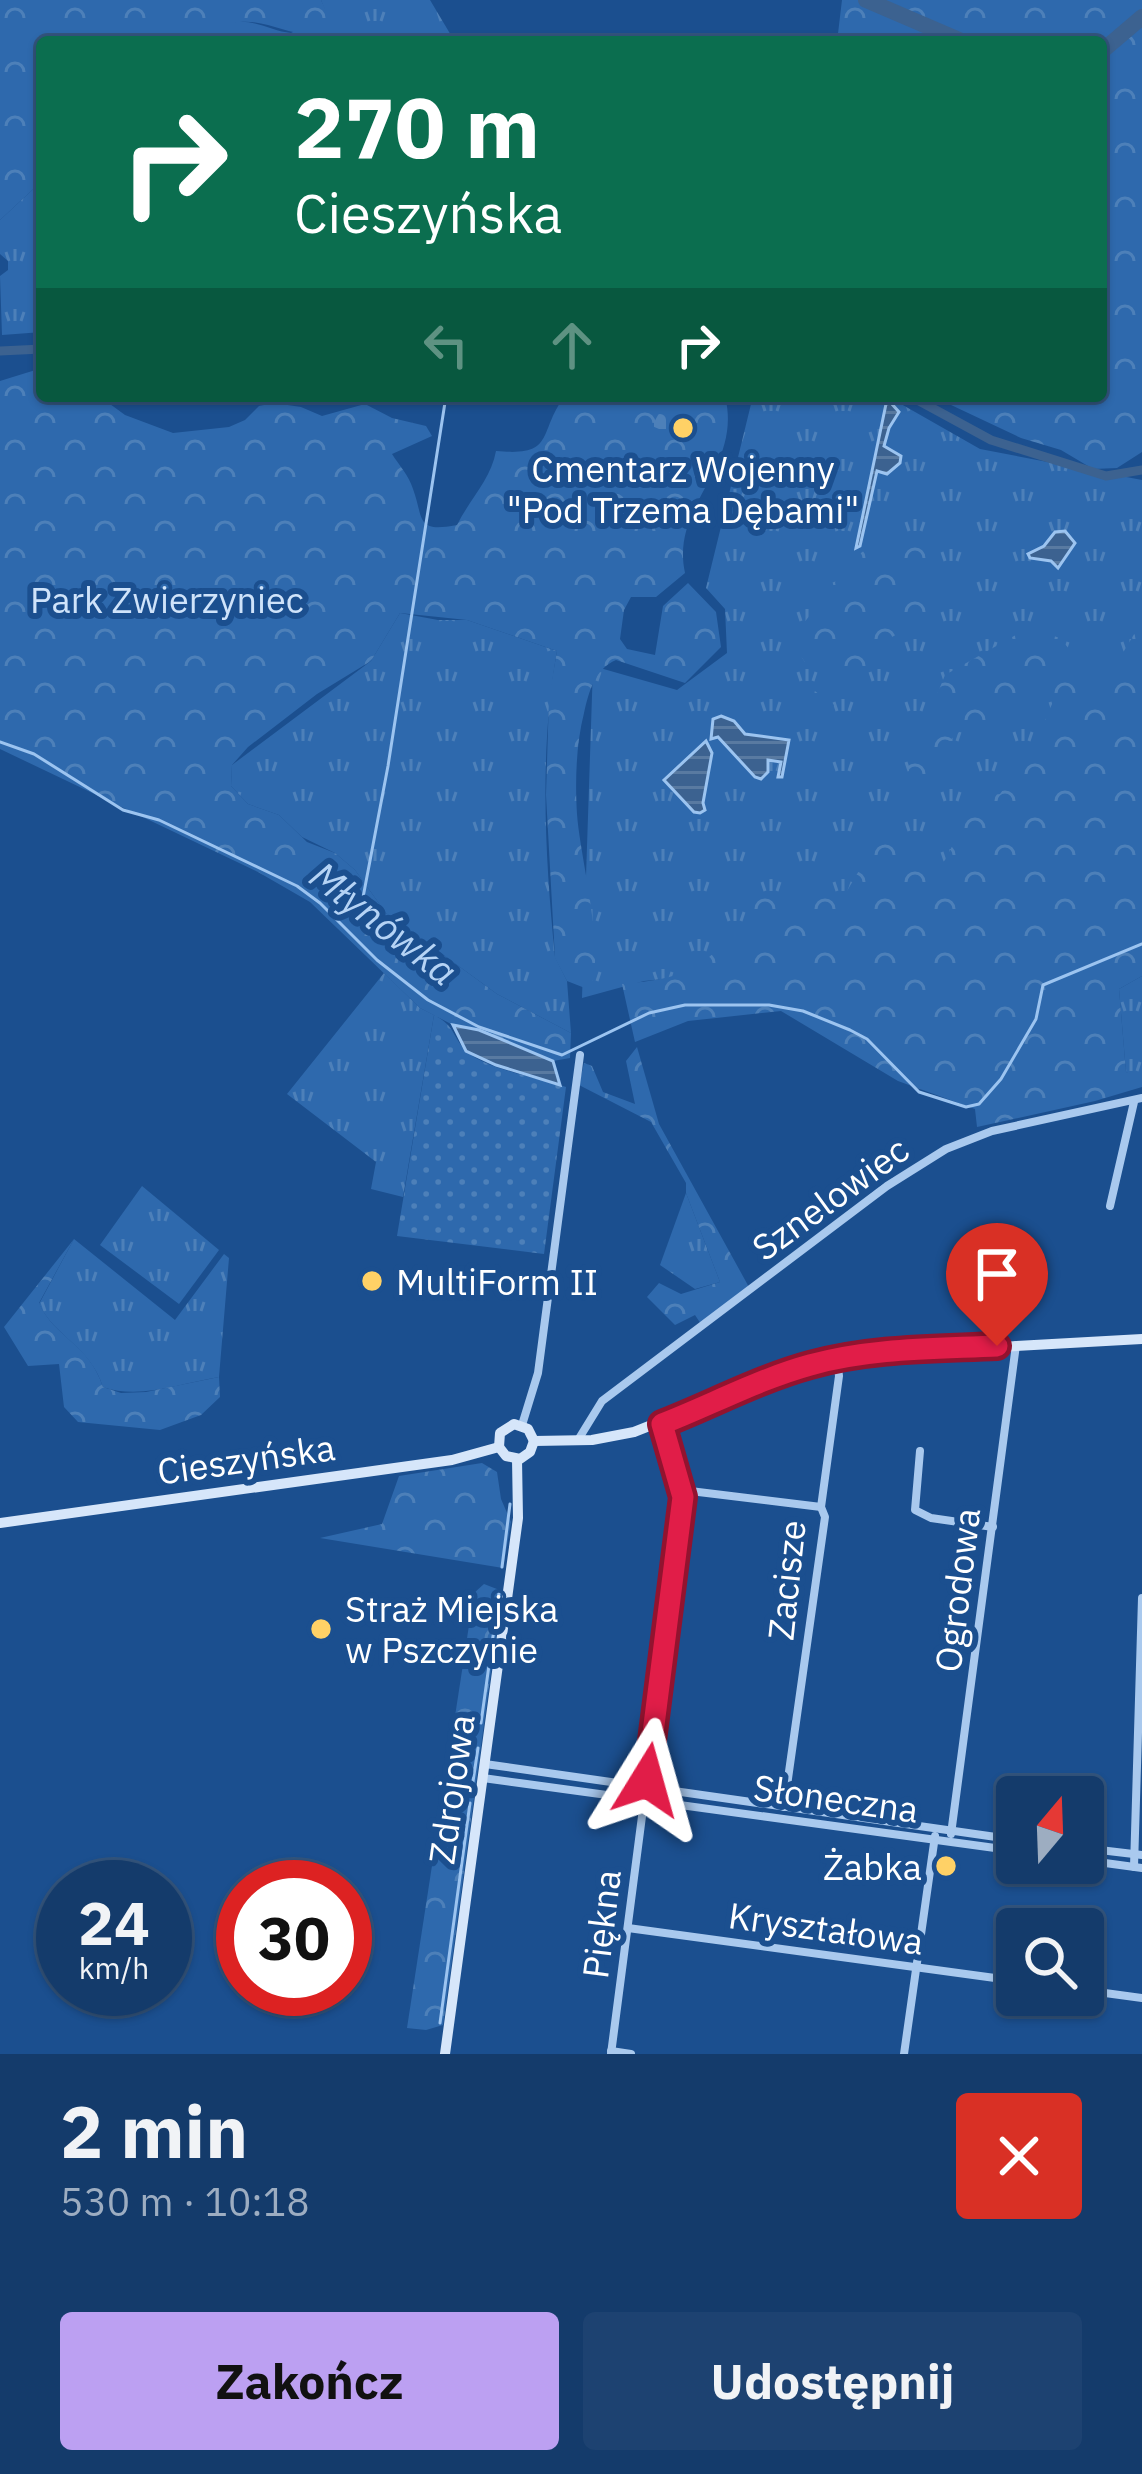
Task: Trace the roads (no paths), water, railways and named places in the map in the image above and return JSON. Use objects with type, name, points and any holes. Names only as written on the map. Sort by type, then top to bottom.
[{"type":"main road","points":[[534,1441],[607,1438],[662,1424],[783,1373],[837,1358],[903,1350],[1142,1339]]},
{"type":"main road","points":[[522,1425],[534,1441],[529,1454],[517,1459],[499,1448],[505,1427],[522,1425]]},
{"type":"main road","name":"Cieszyńska","points":[[0,1523],[452,1460],[499,1448]]},
{"type":"main road","name":"Zdrojowa","points":[[445,2054],[518,1518],[517,1459]]},
{"type":"street","points":[[522,1425],[538,1373],[580,1055]]},
{"type":"street","points":[[1110,1206],[1138,1100]]},
{"type":"street","name":"Sznelowiec","points":[[577,1441],[596,1407],[609,1395],[923,1162],[971,1138],[1138,1100]]},
{"type":"street","name":"Ogrodowa","points":[[951,1837],[1016,1345]]},
{"type":"street","name":"Zacisze","points":[[784,1807],[825,1517],[821,1507],[839,1376],[837,1358]]},
{"type":"street","points":[[591,1419],[607,1438]]},
{"type":"street","name":"Piękna","points":[[611,2053],[680,1546],[682,1490],[662,1424]]},
{"type":"street","points":[[920,1450],[915,1510],[924,1516],[993,1527]]},
{"type":"street","points":[[682,1490],[821,1507]]},
{"type":"street","points":[[1104,1863],[1138,1867],[1142,1598]]},
{"type":"street","name":"Słoneczna","points":[[484,1765],[935,1834]]},
{"type":"street","name":"Słoneczna","points":[[482,1778],[784,1807],[996,1847]]},
{"type":"street","points":[[904,2054],[935,1834]]},
{"type":"street","name":"Słoneczna","points":[[951,1837],[996,1839]]},
{"type":"street","points":[[1104,1851],[1139,1855]]},
{"type":"street","name":"Kryształowa","points":[[628,1928],[996,1978]]},
{"type":"street","points":[[1104,1993],[1142,1998]]},
{"type":"street","points":[[611,2053],[631,2054]]},
{"type":"waterway","points":[[866,0],[950,36]]},
{"type":"waterway","points":[[1107,47],[1142,17]]},
{"type":"waterway","points":[[0,351],[36,349]]},
{"type":"waterway","points":[[361,908],[445,402]]},
{"type":"waterway","points":[[921,402],[991,440],[1106,476],[1142,470]]},
{"type":"waterway","name":"Młynówka","points":[[0,742],[34,754],[123,810],[159,820],[297,886],[428,1000],[479,1027],[562,1055],[649,1013],[685,1005],[769,1005],[803,1011],[850,1030],[867,1039],[919,1092],[966,1107],[979,1104],[1001,1079],[1036,1019],[1043,985],[1142,944]]},
{"type":"waterway","points":[[502,1567],[510,1504]]},
{"type":"waterway","points":[[481,1723],[499,1593]]},
{"type":"waterway","points":[[471,1795],[478,1748]]},
{"type":"waterway","points":[[440,2023],[470,1803]]},
{"type":"place","name":"Cmentarz Wojenny \"Pod Trzema Dębami\"","points":[[683,428]]},
{"type":"place","name":"MultiForm II","points":[[372,1281]]},
{"type":"place","name":"Straż Miejska w Pszczynie","points":[[321,1629]]},
{"type":"place","name":"Żabka","points":[[946,1866]]},
{"type":"park label","name":"Park Zwierzyniec","points":[[167,599]]}]
